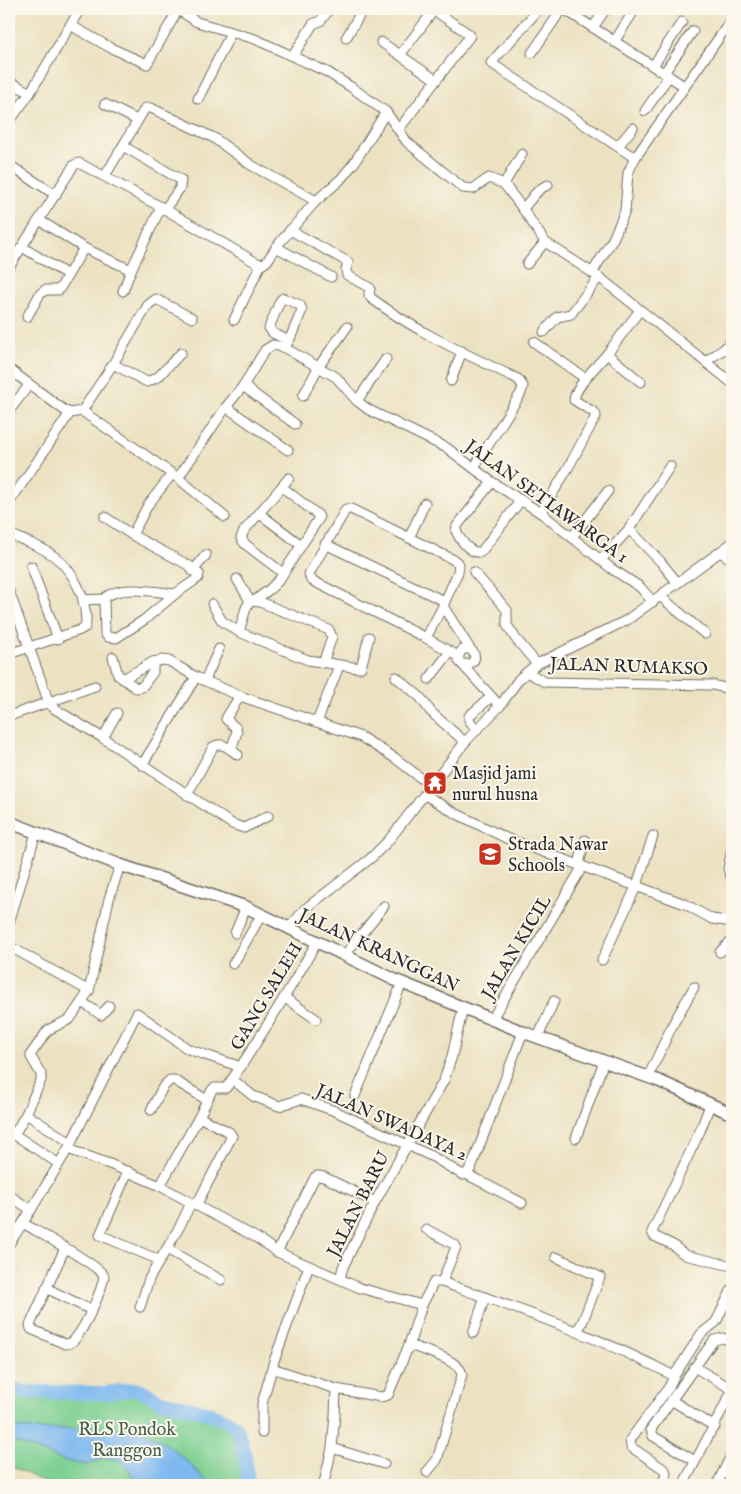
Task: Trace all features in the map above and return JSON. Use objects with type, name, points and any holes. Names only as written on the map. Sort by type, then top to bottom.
[{"type":"main road","name":"JALAN KRANGGAN","points":[[9,822],[120,865],[246,907],[402,983],[523,1032],[648,1077],[732,1114]]},
{"type":"street","points":[[9,122],[30,93],[80,9]]},
{"type":"street","points":[[70,25],[111,48],[147,64],[177,9],[197,22],[255,39],[335,77],[386,112],[407,142],[463,188],[473,189],[489,178],[504,184],[545,242],[596,275],[732,383]]},
{"type":"street","points":[[293,56],[314,24],[320,21],[330,9]]},
{"type":"street","points":[[346,38],[363,9]]},
{"type":"street","points":[[399,129],[470,36],[433,9],[400,55]]},
{"type":"street","points":[[539,9],[491,63],[635,158]]},
{"type":"street","points":[[532,53],[563,9],[684,86]]},
{"type":"street","points":[[593,27],[606,9]]},
{"type":"street","points":[[614,42],[635,9]]},
{"type":"street","points":[[544,332],[557,317],[571,314],[596,275],[625,211],[628,173],[635,158],[732,19]]},
{"type":"street","points":[[653,66],[682,22]]},
{"type":"street","points":[[644,111],[693,31]]},
{"type":"street","points":[[198,98],[231,33]]},
{"type":"street","points":[[381,42],[436,80]]},
{"type":"street","points":[[9,81],[30,93]]},
{"type":"street","points":[[105,104],[137,120]]},
{"type":"street","points":[[105,176],[137,120],[146,108],[158,111],[214,138],[251,165],[316,201]]},
{"type":"street","points":[[234,320],[261,264],[267,261],[290,230],[316,201],[340,180],[354,163],[386,112]]},
{"type":"street","points":[[618,146],[633,128]]},
{"type":"street","points":[[123,146],[181,180],[180,188],[163,208],[131,270],[123,291]]},
{"type":"street","points":[[504,184],[522,154]]},
{"type":"street","points":[[9,267],[76,163],[83,164],[105,176],[261,264]]},
{"type":"street","points":[[9,165],[56,195]]},
{"type":"street","points":[[523,209],[536,193],[548,185]]},
{"type":"street","points":[[39,220],[84,248],[131,270]]},
{"type":"street","points":[[290,230],[348,262],[347,274],[370,288],[369,295],[371,298],[393,315],[518,379],[523,386],[521,393],[474,468]]},
{"type":"street","points":[[527,264],[545,242]]},
{"type":"street","points":[[22,247],[68,275]]},
{"type":"street","points":[[276,247],[332,277]]},
{"type":"street","points":[[27,316],[40,294],[45,290],[59,290],[84,248]]},
{"type":"street","name":"JALAN SETIAWARGA 1","points":[[286,344],[302,310],[300,305],[283,298],[269,328],[286,344],[336,377],[357,401],[369,410],[447,448],[492,482],[541,513],[612,569],[705,634]]},
{"type":"street","points":[[82,411],[153,300],[156,299],[192,318]]},
{"type":"street","points":[[541,513],[596,416],[595,413],[574,398],[586,379],[640,310]]},
{"type":"street","points":[[303,396],[320,366],[347,327]]},
{"type":"street","points":[[705,362],[724,349],[732,340]]},
{"type":"street","points":[[534,342],[586,379]]},
{"type":"street","points":[[132,536],[148,506],[175,476],[243,386],[266,350],[273,345],[286,344]]},
{"type":"street","points":[[451,380],[462,351]]},
{"type":"street","points":[[113,364],[147,382],[158,377],[181,353]]},
{"type":"street","points":[[607,354],[641,382]]},
{"type":"street","points":[[357,401],[386,359]]},
{"type":"street","points":[[9,369],[64,410],[70,413],[82,411],[175,476],[225,517]]},
{"type":"street","points":[[9,411],[29,385]]},
{"type":"street","points":[[243,386],[295,424]]},
{"type":"street","points":[[226,408],[288,450]]},
{"type":"street","points":[[9,504],[70,413]]},
{"type":"street","points":[[601,560],[629,530],[670,466]]},
{"type":"street","points":[[283,573],[245,544],[241,538],[244,531],[289,478]]},
{"type":"street","points":[[492,482],[456,531],[458,536],[472,551],[476,553],[481,552],[521,500]]},
{"type":"street","points":[[239,632],[246,608],[279,580],[320,518],[282,486]]},
{"type":"street","points":[[572,537],[608,491]]},
{"type":"street","points":[[409,538],[425,503]]},
{"type":"street","points":[[325,544],[443,604],[470,649],[474,652],[476,658],[473,663],[468,665],[426,638],[310,580],[309,574],[325,544],[343,512],[349,508],[459,564],[458,572],[443,604],[426,638]]},
{"type":"street","points":[[260,514],[301,545]]},
{"type":"street","points":[[104,599],[105,634],[108,637],[116,638],[144,620],[198,578],[199,574],[193,571],[190,566],[132,536],[105,517]]},
{"type":"street","points":[[629,530],[678,582]]},
{"type":"street","points":[[9,533],[58,558],[68,568],[77,583],[83,600],[86,620],[85,627],[58,639],[9,654]]},
{"type":"street","points":[[289,928],[305,909],[371,858],[389,840],[465,742],[500,706],[527,672],[537,664],[627,620],[657,600],[678,582],[732,543]]},
{"type":"street","points":[[720,552],[732,560]]},
{"type":"street","points":[[193,571],[206,555]]},
{"type":"street","points":[[31,566],[58,639]]},
{"type":"street","points":[[474,572],[507,610],[507,625],[537,664]]},
{"type":"street","points":[[237,578],[252,601],[329,630],[332,637],[322,663]]},
{"type":"street","points":[[9,591],[49,703],[58,711],[103,738],[232,824],[244,828],[268,816]]},
{"type":"street","points":[[83,600],[104,599],[109,594],[118,591],[175,594]]},
{"type":"street","points":[[212,604],[222,622],[239,632],[308,660],[322,663],[361,667],[369,637]]},
{"type":"street","points":[[142,765],[219,648]]},
{"type":"street","points":[[429,679],[457,657],[460,651],[465,648],[470,649]]},
{"type":"street","points":[[112,657],[116,670],[122,679],[136,688],[142,687],[153,672],[153,662]]},
{"type":"street","points":[[457,657],[500,706]]},
{"type":"street","points":[[122,679],[153,662],[169,661],[200,679],[240,696],[361,737],[395,758],[431,786]]},
{"type":"street","points":[[317,722],[339,666]]},
{"type":"street","name":"JALAN RUMAKSO","points":[[527,672],[545,682],[713,684],[732,687]]},
{"type":"street","points":[[396,677],[420,697],[431,712],[465,742]]},
{"type":"street","points":[[9,716],[95,686]]},
{"type":"street","points":[[188,795],[213,747],[217,744],[222,744],[234,752],[237,732],[236,728],[226,719],[240,696]]},
{"type":"street","points":[[476,729],[469,720],[469,716],[491,696]]},
{"type":"street","points":[[103,738],[117,713]]},
{"type":"street","points":[[425,795],[455,813],[508,839],[637,885],[685,904],[712,918],[732,922]]},
{"type":"street","points":[[9,923],[36,833]]},
{"type":"street","points":[[602,960],[637,885],[653,836]]},
{"type":"street","name":"JALAN KICIL","points":[[492,1019],[581,865],[585,840]]},
{"type":"street","points":[[732,850],[728,869],[732,879]]},
{"type":"street","points":[[59,1164],[12,1133],[26,1114],[41,1080],[31,1054],[48,1030],[70,1019],[89,991],[109,899],[120,865]]},
{"type":"street","points":[[344,956],[384,906]]},
{"type":"street","points":[[235,933],[246,907]]},
{"type":"street","points":[[233,964],[262,914]]},
{"type":"street","points":[[720,952],[732,940]]},
{"type":"street","name":"GANG SALEH","points":[[70,1146],[137,1013],[188,1049],[241,1067],[285,998],[317,942]]},
{"type":"street","points":[[9,946],[89,991]]},
{"type":"street","points":[[355,1096],[402,983]]},
{"type":"street","points":[[648,1077],[673,1024],[694,986]]},
{"type":"street","points":[[285,998],[316,1019]]},
{"type":"street","points":[[538,1037],[554,1001]]},
{"type":"street","points":[[82,1002],[101,1015],[110,1006]]},
{"type":"street","name":"JALAN BARU","points":[[340,1279],[343,1268],[375,1202],[444,1080],[452,1056],[463,1008]]},
{"type":"street","name":"JALAN SWADAYA 2","points":[[232,1078],[254,1096],[279,1106],[301,1099],[335,1111],[434,1157],[462,1175],[466,1174],[471,1168],[523,1032]]},
{"type":"street","points":[[576,1138],[604,1061]]},
{"type":"street","points":[[160,1186],[214,1088],[226,1088],[241,1067]]},
{"type":"street","points":[[151,1110],[163,1087],[170,1080],[174,1080],[207,1100]]},
{"type":"street","points":[[710,1105],[700,1131],[652,1232],[654,1236],[673,1244],[685,1255],[732,1266]]},
{"type":"street","points":[[26,1114],[70,1146],[160,1186],[257,1238],[277,1252],[360,1288],[422,1305]]},
{"type":"street","points":[[140,1307],[149,1279],[159,1260],[232,1136],[229,1132],[199,1117]]},
{"type":"street","points":[[9,1244],[70,1146]]},
{"type":"street","points":[[128,1171],[100,1235],[159,1260]]},
{"type":"street","points":[[466,1174],[522,1203]]},
{"type":"street","points":[[277,1252],[314,1177],[324,1177],[375,1202]]},
{"type":"street","points":[[9,1195],[31,1210]]},
{"type":"street","points":[[22,1223],[65,1248],[103,1273],[104,1280],[90,1310],[75,1339],[69,1344],[31,1329],[31,1321],[65,1248]]},
{"type":"street","points":[[426,1229],[456,1247],[442,1282]]},
{"type":"street","points":[[167,1249],[221,1280]]},
{"type":"street","points":[[556,1257],[600,1277],[577,1331]]},
{"type":"street","points":[[262,1432],[262,1404],[272,1368],[309,1266]]},
{"type":"street","points":[[272,1368],[336,1389],[386,1397],[391,1390],[409,1345],[422,1305],[434,1282],[442,1282],[577,1331],[635,1356],[674,1376]]},
{"type":"street","points":[[46,1288],[90,1310]]},
{"type":"street","points":[[662,1485],[666,1474],[665,1470],[631,1447],[630,1440],[669,1387],[701,1334],[716,1322],[732,1289]]},
{"type":"street","points":[[472,1333],[485,1297]]},
{"type":"street","points":[[696,1461],[653,1436],[651,1432],[653,1424],[714,1340],[723,1338],[732,1342]]},
{"type":"street","points":[[409,1345],[433,1353],[458,1365],[462,1370],[437,1460],[427,1472]]},
{"type":"street","points":[[683,1485],[715,1427],[732,1390],[694,1367]]},
{"type":"street","points":[[324,1483],[332,1448],[336,1389]]},
{"type":"street","points":[[670,1400],[715,1427]]},
{"type":"street","points":[[332,1448],[384,1464]]},
{"type":"street","points":[[724,1485],[719,1480],[732,1454]]},
{"type":"green space","name":"RLS Pondok Ranggon","points":[[9,1394],[34,1399],[140,1394],[161,1405],[221,1422],[233,1431],[238,1443],[245,1485],[50,1485],[9,1465]]},
{"type":"water","points":[[9,1424],[19,1428],[31,1429],[112,1427],[145,1433],[172,1449],[188,1462],[210,1485],[136,1485],[129,1470],[119,1460],[105,1458],[86,1465],[66,1461],[9,1440]]},
{"type":"waterway","points":[[9,1387],[23,1392],[105,1393],[135,1389],[145,1392],[158,1400],[202,1411],[224,1419],[236,1427],[242,1442],[248,1485]]},
{"type":"place","name":"Masjid jami nurul husna","points":[[435,783]]},
{"type":"place","name":"Strada Nawar Schools","points":[[490,854]]}]
